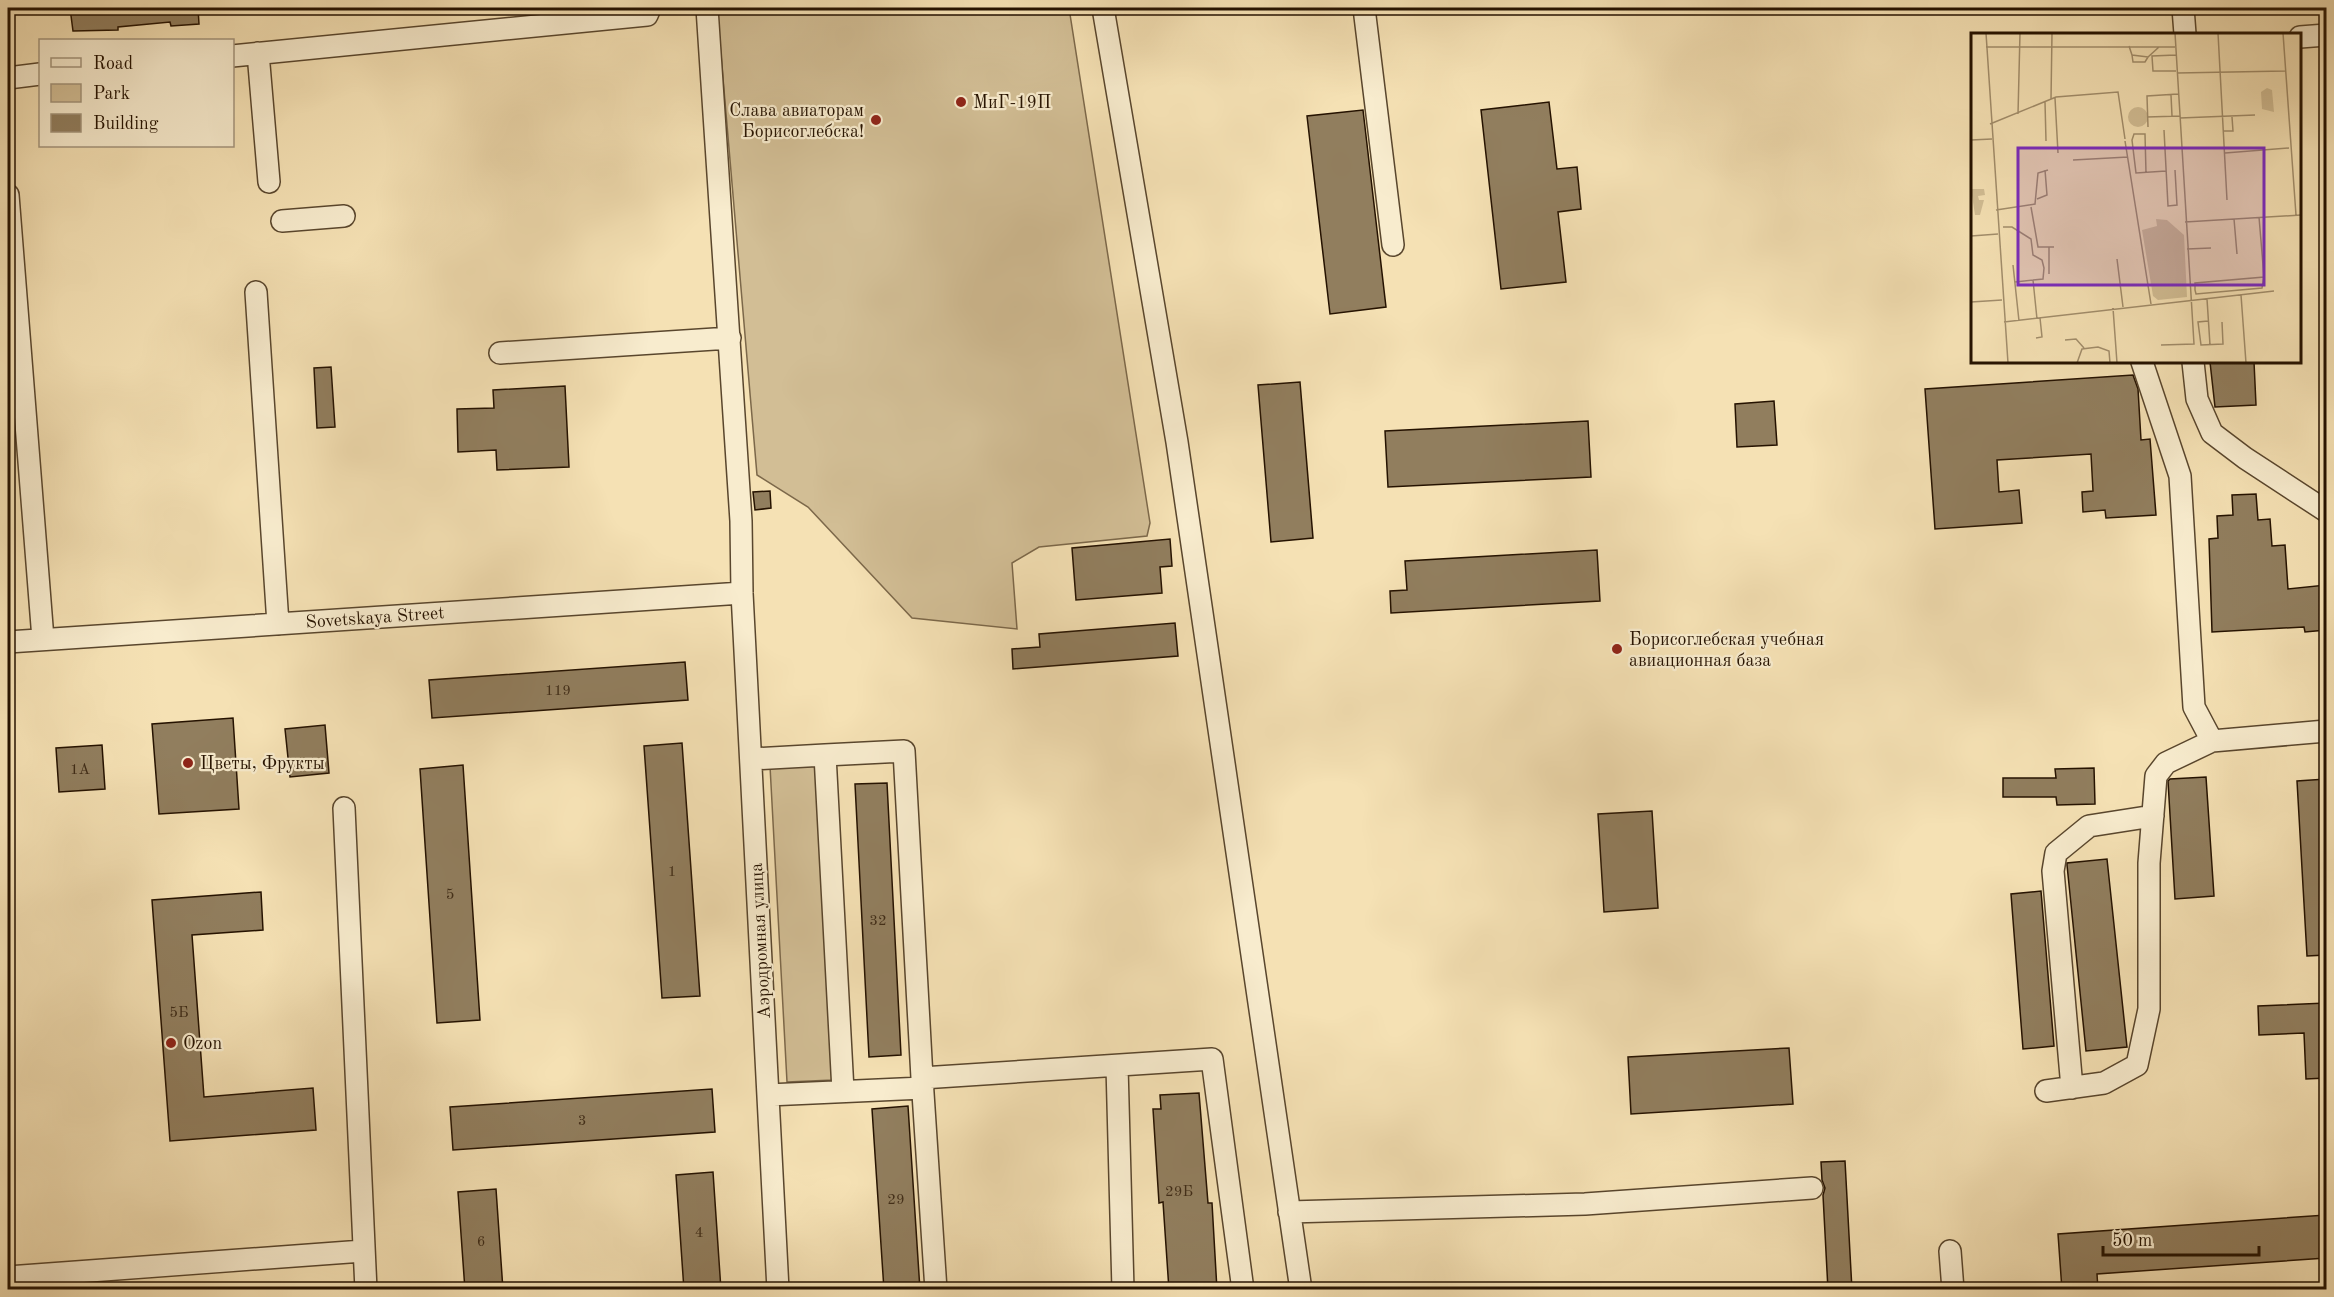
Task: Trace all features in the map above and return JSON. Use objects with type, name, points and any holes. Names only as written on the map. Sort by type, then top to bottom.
[{"type":"street","points":[[234,56],[647,15],[650,8]]},
{"type":"street","name":"Аэродромная улица","points":[[707,8],[741,521],[742,593],[778,1290]]},
{"type":"street","points":[[1103,8],[1177,442],[1301,1290]]},
{"type":"street","points":[[1364,8],[1393,245]]},
{"type":"street","points":[[2183,8],[2185,33]]},
{"type":"street","points":[[2301,38],[2326,35]]},
{"type":"street","points":[[258,53],[269,182]]},
{"type":"street","points":[[8,78],[39,74]]},
{"type":"street","points":[[8,195],[20,260],[44,639]]},
{"type":"street","points":[[282,221],[344,216]]},
{"type":"street","points":[[256,292],[278,624]]},
{"type":"street","points":[[500,353],[730,338]]},
{"type":"street","points":[[2142,363],[2180,476],[2194,707],[2212,741]]},
{"type":"street","points":[[2193,363],[2196,399],[2212,433],[2262,470],[2326,511]]},
{"type":"street","name":"Sovetskaya Street","points":[[8,642],[742,593]]},
{"type":"street","points":[[2046,1091],[2104,1083],[2137,1065],[2149,1009],[2149,863],[2156,776],[2166,763],[2212,741],[2326,732]]},
{"type":"street","points":[[750,759],[904,751],[936,1290]]},
{"type":"street","points":[[825,755],[843,1092]]},
{"type":"street","points":[[344,808],[366,1290]]},
{"type":"street","points":[[2072,1088],[2053,871],[2056,853],[2090,826],[2153,816]]},
{"type":"street","points":[[768,1095],[843,1092],[922,1083],[1212,1059],[1243,1290]]},
{"type":"street","points":[[1117,1066],[1123,1290]]},
{"type":"street","points":[[1290,1212],[1585,1204],[1812,1188]]},
{"type":"street","points":[[8,1277],[363,1251]]},
{"type":"street","points":[[1950,1251],[1953,1290]]},
{"type":"green space","points":[[717,8],[1069,8],[1150,523],[1147,536],[1039,547],[1012,563],[1017,629],[912,618],[808,507],[757,475]]},
{"type":"green space","points":[[816,763],[833,1080],[787,1082],[770,766]]},
{"type":"building","points":[[70,8],[198,8],[199,24],[171,26],[170,22],[118,27],[118,30],[73,31]]},
{"type":"building","points":[[1549,102],[1557,169],[1577,167],[1581,209],[1558,212],[1566,282],[1501,289],[1481,110]]},
{"type":"building","points":[[1363,110],[1386,307],[1330,314],[1307,116]]},
{"type":"building","points":[[2210,363],[2254,363],[2256,405],[2215,407]]},
{"type":"building","points":[[331,367],[335,427],[317,428],[314,368]]},
{"type":"building","points":[[2133,375],[2138,389],[2141,440],[2150,439],[2156,515],[2106,518],[2105,510],[2083,512],[2082,492],[2093,491],[2091,454],[1997,460],[1999,492],[2019,490],[2022,523],[1935,529],[1925,389]]},
{"type":"building","points":[[1300,382],[1313,538],[1271,542],[1258,385]]},
{"type":"building","points":[[565,386],[569,467],[497,470],[496,450],[458,452],[457,409],[494,408],[493,390]]},
{"type":"building","points":[[1774,401],[1777,445],[1737,447],[1735,404]]},
{"type":"building","points":[[1588,421],[1591,477],[1388,487],[1385,431]]},
{"type":"building","points":[[770,491],[771,508],[755,510],[753,492]]},
{"type":"building","points":[[2256,494],[2258,520],[2270,519],[2272,546],[2285,545],[2288,589],[2326,585],[2326,630],[2305,632],[2304,627],[2212,632],[2209,539],[2218,538],[2217,516],[2233,515],[2232,495]]},
{"type":"building","points":[[1170,539],[1172,566],[1160,567],[1162,593],[1076,600],[1072,548]]},
{"type":"building","points":[[1597,550],[1600,601],[1391,613],[1390,591],[1407,590],[1405,561]]},
{"type":"building","points":[[1175,623],[1178,656],[1013,669],[1012,649],[1040,647],[1039,634]]},
{"type":"building","points":[[685,662],[688,700],[432,718],[429,680]]},
{"type":"building","points":[[233,718],[239,809],[159,814],[152,724]]},
{"type":"building","points":[[325,725],[329,773],[290,777],[285,729]]},
{"type":"building","points":[[682,743],[700,996],[662,998],[644,746]]},
{"type":"building","points":[[102,745],[105,789],[59,792],[56,748]]},
{"type":"building","points":[[463,765],[480,1020],[437,1023],[420,769]]},
{"type":"building","points":[[2094,768],[2095,804],[2057,805],[2056,797],[2003,797],[2003,778],[2056,778],[2055,769]]},
{"type":"building","points":[[2206,777],[2214,896],[2175,899],[2168,781]]},
{"type":"building","points":[[2326,779],[2326,955],[2307,956],[2297,781]]},
{"type":"building","points":[[887,783],[901,1055],[869,1057],[855,784]]},
{"type":"building","points":[[1652,811],[1658,908],[1604,912],[1598,814]]},
{"type":"building","points":[[2107,859],[2127,1047],[2086,1051],[2067,863]]},
{"type":"building","points":[[2041,891],[2054,1046],[2023,1049],[2011,894]]},
{"type":"building","points":[[261,892],[263,930],[192,935],[204,1097],[313,1088],[316,1130],[170,1141],[152,900]]},
{"type":"building","points":[[2326,1003],[2326,1078],[2306,1079],[2304,1033],[2259,1035],[2258,1006]]},
{"type":"building","points":[[1789,1048],[1793,1104],[1631,1114],[1628,1057]]},
{"type":"building","points":[[712,1089],[715,1132],[453,1150],[450,1107]]},
{"type":"building","points":[[1199,1093],[1208,1203],[1212,1203],[1217,1290],[1169,1290],[1163,1202],[1159,1203],[1153,1109],[1161,1109],[1160,1095]]},
{"type":"building","points":[[908,1106],[920,1290],[884,1290],[872,1109]]},
{"type":"building","points":[[1845,1161],[1852,1290],[1828,1290],[1823,1195],[1825,1188],[1821,1162]]},
{"type":"building","points":[[713,1172],[721,1290],[684,1290],[676,1175]]},
{"type":"building","points":[[496,1189],[503,1290],[465,1290],[458,1192]]},
{"type":"building","points":[[2326,1215],[2326,1258],[2097,1274],[2098,1290],[2062,1290],[2058,1234]]},
{"type":"place","name":"МиГ-19П","points":[[961,102]]},
{"type":"place","name":"Слава авиаторам Борисоглебска!","points":[[876,120]]},
{"type":"place","name":"Борисоглебская учебная авиационная база","points":[[1617,649]]},
{"type":"place","name":"Цветы, Фрукты","points":[[188,763]]},
{"type":"place","name":"Ozon","points":[[171,1043]]}]
